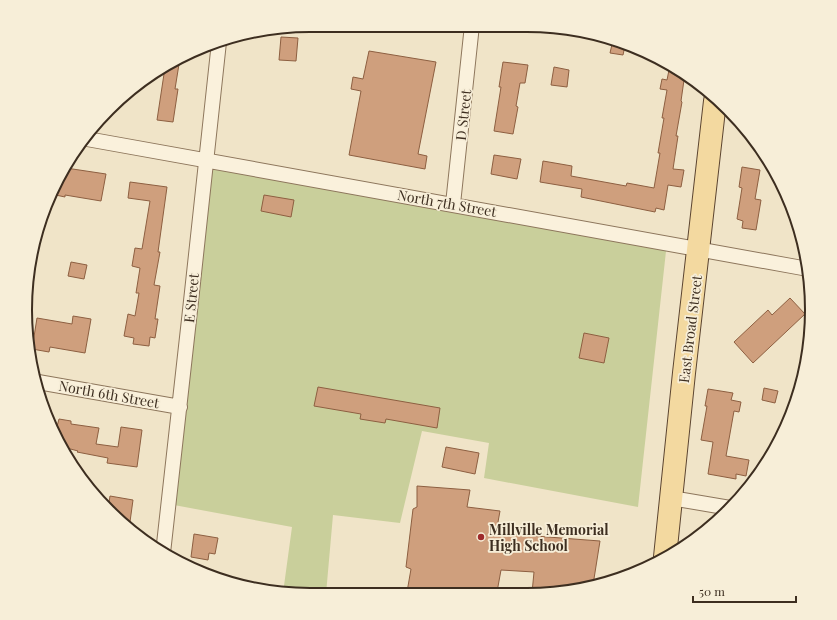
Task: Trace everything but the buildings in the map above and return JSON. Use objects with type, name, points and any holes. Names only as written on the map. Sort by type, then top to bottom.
[{"type":"main road","name":"East Broad Street","points":[[666,551],[684,373],[715,106]]},
{"type":"street","name":"D Street","points":[[453,204],[471,32]]},
{"type":"street","name":"E Street","points":[[164,546],[218,48]]},
{"type":"street","name":"North 7th Street","points":[[90,140],[802,268]]},
{"type":"street","name":"North 6th Street","points":[[41,383],[180,407]]},
{"type":"street","points":[[671,498],[724,507]]},
{"type":"green space","points":[[209,161],[667,242],[638,507],[484,478],[489,443],[422,431],[400,523],[333,515],[327,588],[310,588],[284,587],[292,527],[174,505]]},
{"type":"place","name":"Millville Memorial High School","points":[[481,537]]}]
